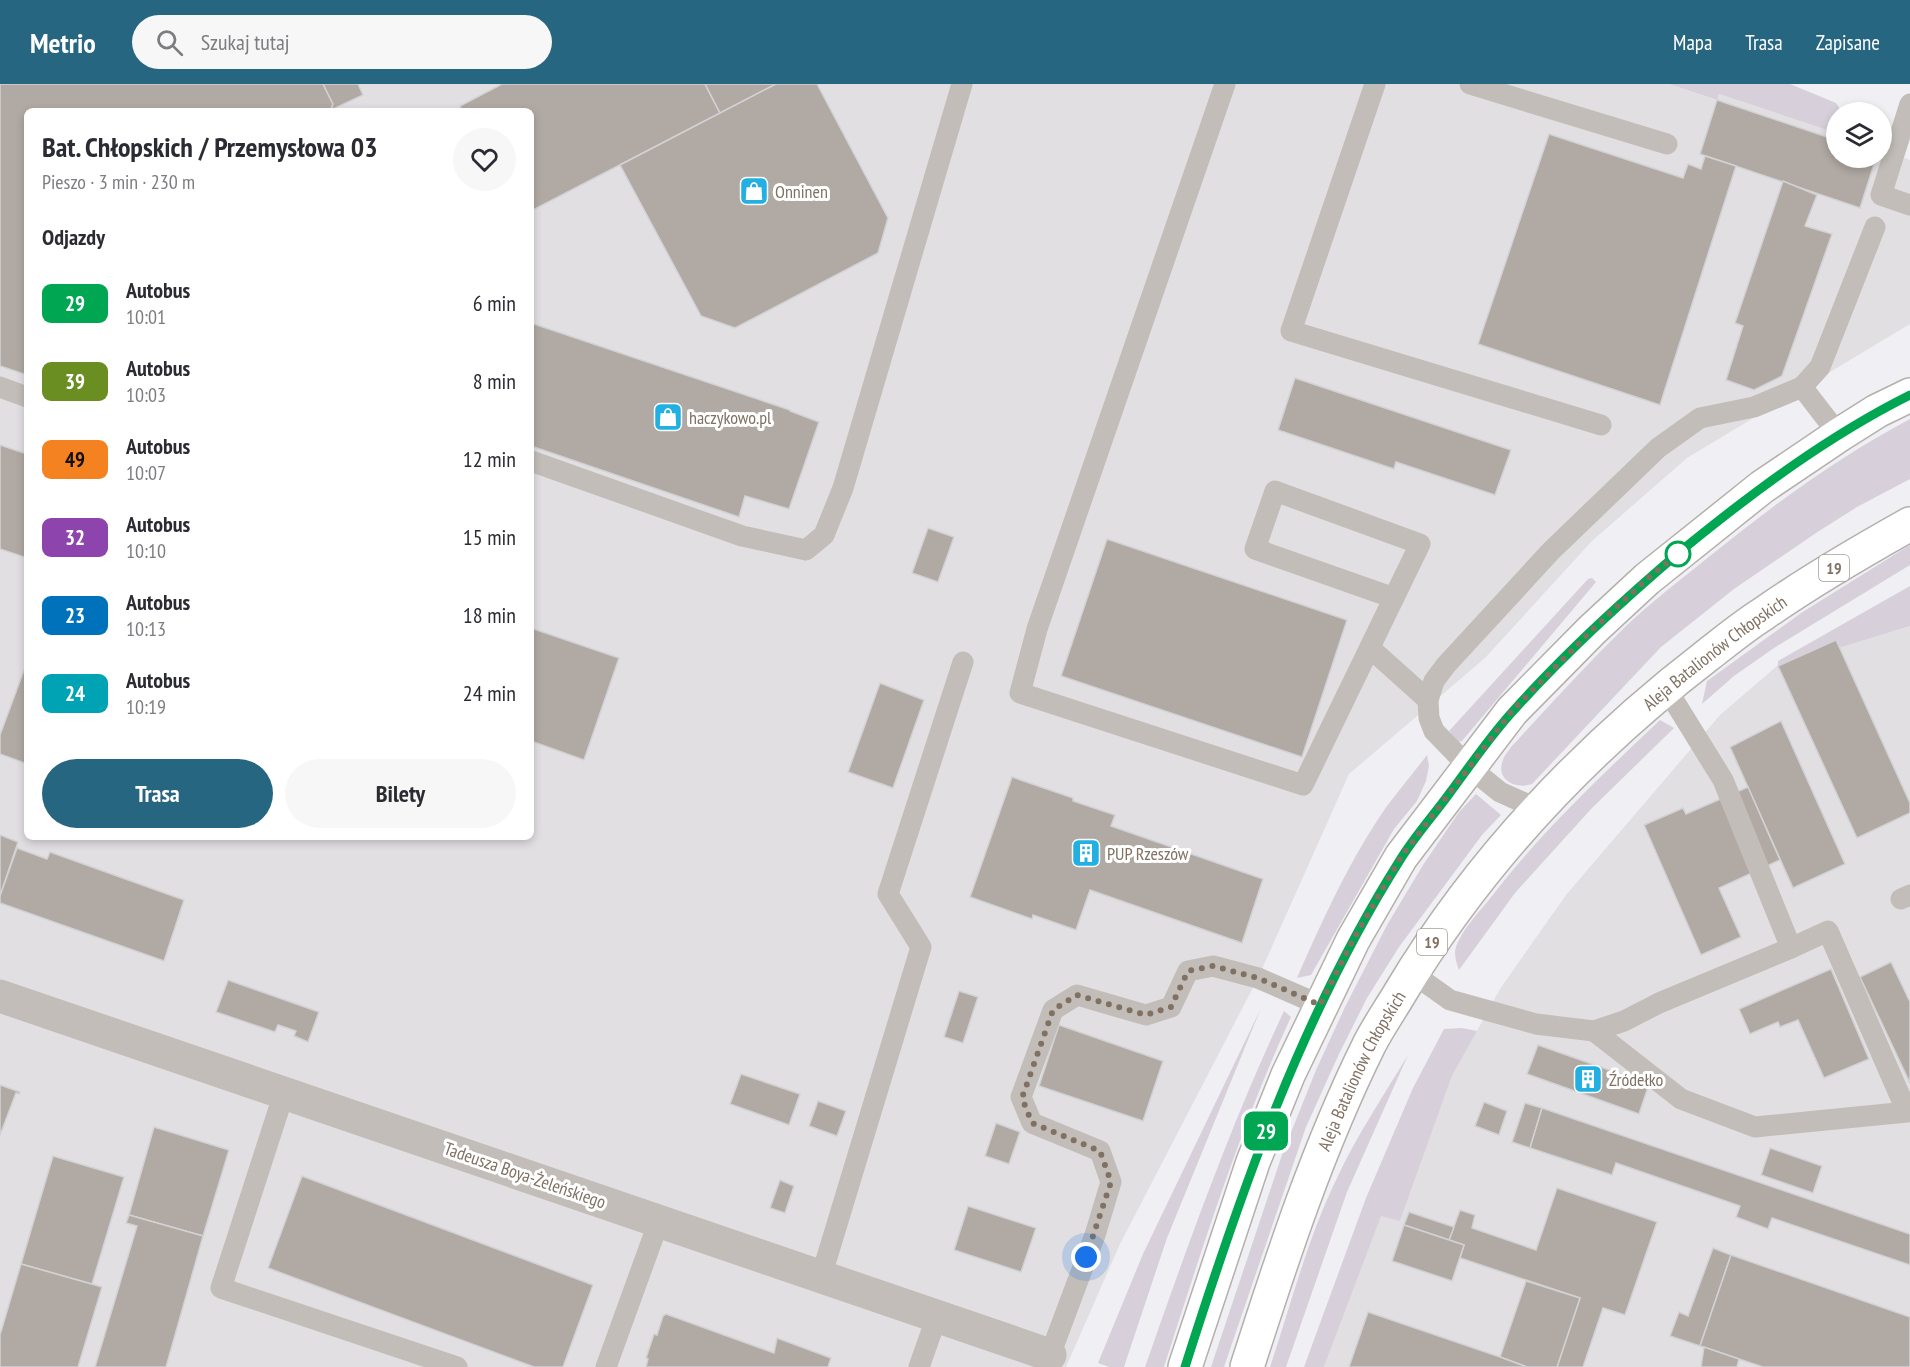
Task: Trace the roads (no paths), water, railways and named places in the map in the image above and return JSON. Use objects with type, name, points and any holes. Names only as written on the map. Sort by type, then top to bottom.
[{"type":"main road","points":[[1185,1367],[1253,1162],[1288,1075],[1353,940],[1401,857],[1512,711],[1592,630],[1647,579],[1762,487],[1877,411],[1910,395]]},
{"type":"main road","name":"Aleja Batalionów Chłopskich","points":[[1247,1367],[1286,1243],[1370,1044],[1412,973],[1465,895],[1538,809],[1610,738],[1666,688],[1761,615],[1845,561],[1910,524]]},
{"type":"street","name":"Tadeusza Boya-Żeleńskiego","points":[[0,996],[1050,1355]]},
{"type":"lane","points":[[534,462],[742,536],[806,550],[824,535],[843,488],[962,84]]},
{"type":"lane","points":[[1225,84],[1037,629],[1020,693],[1303,785],[1370,648],[1420,544],[1275,491],[1255,549],[1394,598]]},
{"type":"lane","points":[[1375,84],[1291,331],[1601,425]]},
{"type":"lane","points":[[1470,84],[1667,144]]},
{"type":"lane","points":[[1910,104],[1881,195],[1910,205]]},
{"type":"lane","points":[[1538,809],[1500,792],[1469,767],[1434,731],[1429,718],[1428,699],[1434,681],[1551,551],[1658,448],[1700,418],[1754,407],[1802,387],[1820,367],[1875,227]]},
{"type":"lane","points":[[0,387],[24,396]]},
{"type":"lane","points":[[1802,387],[1839,435]]},
{"type":"lane","points":[[1370,648],[1428,699]]},
{"type":"lane","points":[[821,1277],[921,947],[888,894],[963,662]]},
{"type":"lane","points":[[1666,688],[1723,780],[1791,948]]},
{"type":"lane","points":[[1412,973],[1450,1000],[1536,1024],[1594,1031],[1624,1021],[1659,1003],[1828,931],[1907,1112],[1755,1127],[1681,1099],[1594,1031]]},
{"type":"lane","points":[[1050,1355],[1095,1235],[1111,1182],[1100,1151],[1032,1123],[1022,1098],[1053,1010],[1077,995],[1146,1015],[1171,1007],[1188,971],[1213,966],[1258,978],[1320,1005]]},
{"type":"lane","points":[[284,1093],[221,1288],[457,1367]]},
{"type":"lane","points":[[606,1367],[659,1221]]},
{"type":"lane","points":[[919,1367],[937,1316]]},
{"type":"place","name":"Onninen","points":[[754,191]]},
{"type":"place","name":"haczykowo.pl","points":[[668,417]]},
{"type":"place","name":"PUP Rzeszów","points":[[1086,853]]},
{"type":"place","name":"Źródełko","points":[[1588,1079]]}]
